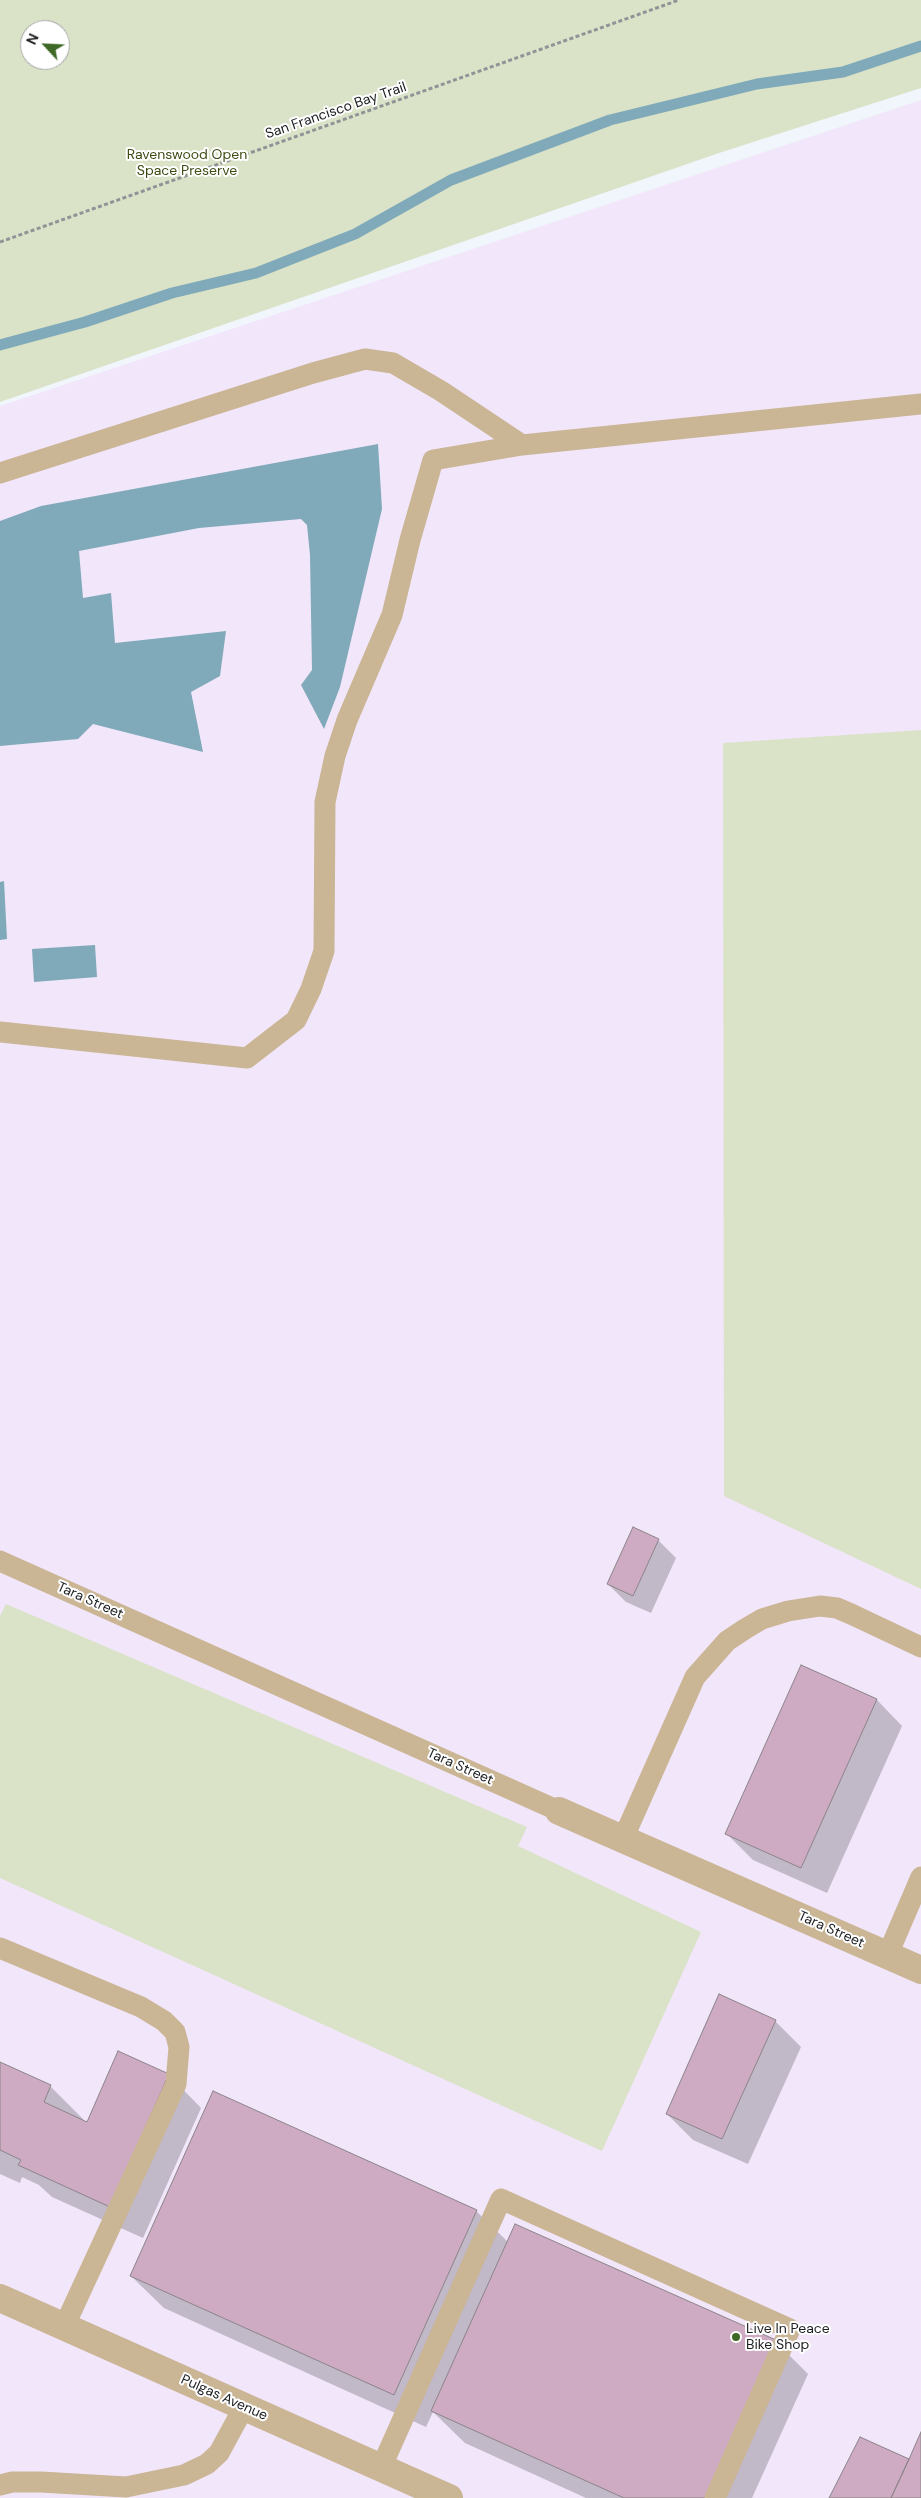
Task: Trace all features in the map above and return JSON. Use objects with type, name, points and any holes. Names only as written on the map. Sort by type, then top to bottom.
[{"type":"street","name":"Tara Street","points":[[559,1811],[921,1970]]},
{"type":"street","name":"Pulgas Avenue","points":[[0,2298],[449,2498]]},
{"type":"lane","points":[[0,473],[313,373],[365,359],[392,364],[455,400],[522,445]]},
{"type":"lane","points":[[0,1032],[247,1058],[296,1020],[311,989],[324,950],[326,802],[335,756],[347,720],[392,615],[410,540],[433,460],[522,445],[921,404]]},
{"type":"lane","name":"Tara Street","points":[[0,1561],[559,1811]]},
{"type":"lane","points":[[624,1839],[695,1677],[727,1641],[745,1629],[762,1619],[788,1611],[820,1606],[837,1608],[852,1614],[921,1647]]},
{"type":"lane","points":[[888,1954],[921,1877]]},
{"type":"lane","points":[[0,1948],[141,2007],[164,2021],[175,2032],[179,2047],[176,2084],[64,2327]]},
{"type":"lane","points":[[381,2468],[501,2199],[790,2329],[715,2498]]},
{"type":"lane","points":[[0,2485],[12,2482],[41,2482],[127,2492],[184,2475],[207,2464],[219,2453],[244,2407]]},
{"type":"path","name":"San Francisco Bay Trail","points":[[0,242],[679,0]]},
{"type":"shaded area","points":[[921,100],[921,2498],[0,2498],[0,406]]},
{"type":"green space","name":"Ravenswood Open Space Preserve","points":[[0,0],[921,0],[921,88],[719,153],[0,402]]},
{"type":"green space","points":[[921,730],[921,1589],[724,1496],[723,743]]},
{"type":"green space","points":[[6,1604],[527,1827],[518,1846],[701,1932],[602,2151],[0,1878],[0,1616]]},
{"type":"water","points":[[378,444],[382,509],[340,687],[324,729],[301,685],[312,670],[310,555],[307,525],[301,519],[199,528],[79,551],[83,598],[111,593],[115,643],[226,631],[220,676],[191,692],[203,752],[93,724],[78,739],[0,746],[0,521],[41,506]]},
{"type":"water","points":[[4,881],[7,939],[0,940],[0,882]]},
{"type":"water","points":[[95,945],[97,977],[34,982],[32,949]]},
{"type":"building","points":[[633,1527],[659,1539],[633,1596],[607,1584]]},
{"type":"building","points":[[801,1665],[877,1699],[801,1868],[725,1834]]},
{"type":"building","points":[[719,1994],[776,2020],[722,2139],[666,2114]]},
{"type":"building","points":[[118,2051],[169,2074],[110,2207],[18,2165],[21,2160],[0,2150],[0,2062],[51,2085],[44,2102],[87,2122]]},
{"type":"building","points":[[213,2091],[477,2210],[394,2395],[130,2276]]},
{"type":"building","points":[[515,2224],[776,2340],[705,2498],[624,2498],[431,2411]]},
{"type":"building","points":[[921,2432],[921,2498],[891,2498],[909,2459]]},
{"type":"building","points":[[860,2437],[909,2459],[891,2498],[829,2498]]},
{"type":"waterway","points":[[0,345],[85,322],[172,293],[256,273],[355,234],[451,180],[610,120],[757,84],[843,72],[921,46]]},
{"type":"place","name":"Live In Peace Bike Shop","points":[[736,2337]]}]
